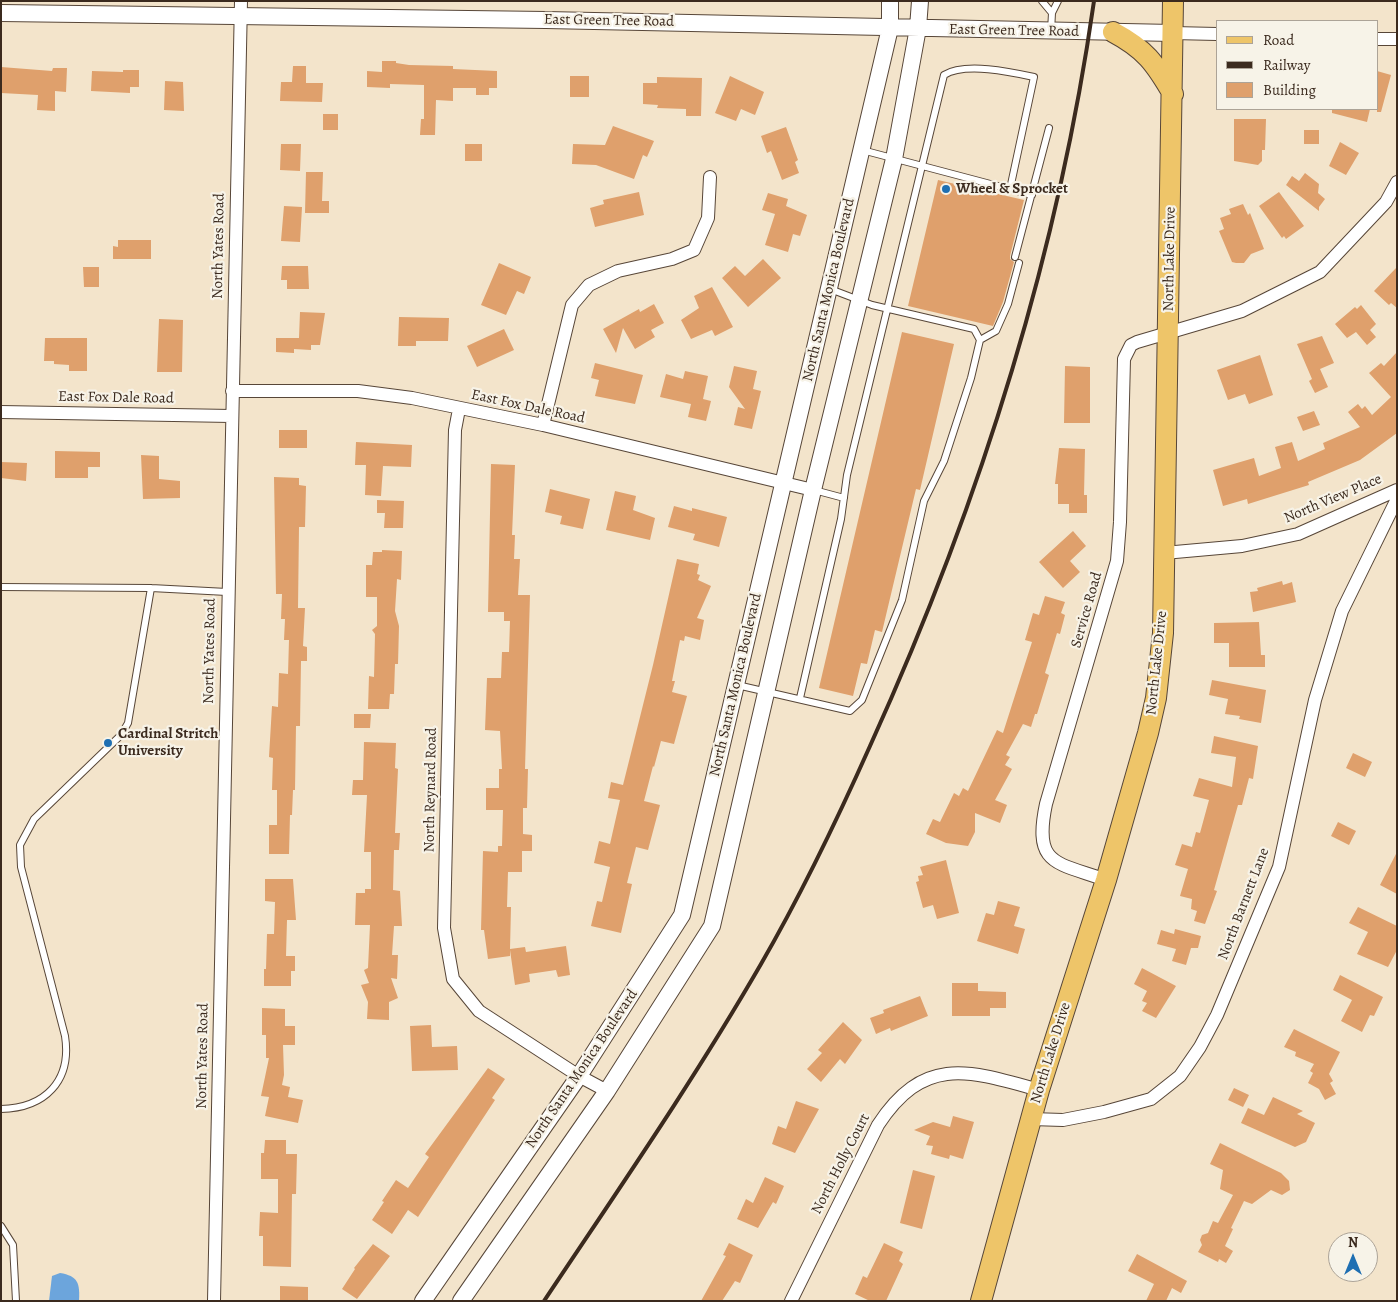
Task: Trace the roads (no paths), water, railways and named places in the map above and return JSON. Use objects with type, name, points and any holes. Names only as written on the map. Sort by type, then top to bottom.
[{"type":"main road","name":"North Lake Drive","points":[[981,1301],[1039,1090],[1106,880],[1153,712],[1163,633],[1174,1]]},
{"type":"main road","points":[[1113,32],[1135,44],[1147,54],[1173,94]]},
{"type":"street","name":"North Santa Monica Boulevard","points":[[423,1301],[579,1076],[682,915],[890,28],[890,1]]},
{"type":"street","name":"North Santa Monica Boulevard","points":[[461,1301],[607,1091],[712,926],[813,490],[894,158],[918,28],[920,1]]},
{"type":"street","name":"East Green Tree Road","points":[[1,13],[240,8],[890,28],[1216,34]]},
{"type":"street","name":"North Yates Road","points":[[214,1301],[240,8]]},
{"type":"street","points":[[1378,38],[1397,39]]},
{"type":"street","points":[[543,425],[572,305],[589,285],[618,271],[672,259],[694,250],[708,218],[710,177]]},
{"type":"street","name":"Service Road","points":[[1106,880],[1054,861],[1048,856],[1043,847],[1041,833],[1046,804],[1117,561],[1120,522],[1124,359],[1131,345],[1169,331],[1242,311],[1320,272],[1386,202],[1397,182]]},
{"type":"street","name":"East Fox Dale Road","points":[[232,391],[358,391],[412,398],[543,425],[813,490]]},
{"type":"street","name":"North Reynard Road","points":[[460,409],[456,430],[444,928],[453,979],[479,1011],[579,1076],[607,1091]]},
{"type":"street","name":"East Fox Dale Road","points":[[1,412],[231,416]]},
{"type":"street","name":"North View Place","points":[[1164,552],[1242,546],[1298,534],[1397,490]]},
{"type":"street","name":"North Barnett Lane","points":[[1031,1119],[1062,1120],[1151,1099],[1180,1076],[1200,1047],[1217,1015],[1279,867],[1315,700],[1342,612],[1397,500]]},
{"type":"street","name":"North Holly Court","points":[[791,1301],[878,1125],[889,1108],[915,1084],[938,1075],[961,1073],[990,1077],[1039,1090]]},
{"type":"lane","points":[[1042,1],[1052,13]]},
{"type":"lane","points":[[1052,32],[1052,13],[1058,1]]},
{"type":"lane","points":[[800,698],[844,498],[847,476],[921,166],[944,75],[952,70],[1003,70],[1034,78],[1010,189]]},
{"type":"lane","points":[[1015,257],[1049,128]]},
{"type":"lane","points":[[861,150],[1032,195]]},
{"type":"lane","points":[[980,340],[996,331],[1008,304],[1019,263]]},
{"type":"lane","points":[[736,684],[850,711],[862,700],[902,600],[924,501],[944,461],[971,378],[980,340],[974,329],[887,309],[829,289]]},
{"type":"lane","points":[[813,490],[844,498]]},
{"type":"lane","points":[[1,587],[151,588],[227,592]]},
{"type":"lane","points":[[1,1109],[26,1106],[48,1094],[61,1076],[66,1055],[65,1036],[21,867],[20,845],[34,819],[124,731],[133,705],[151,588]]},
{"type":"lane","points":[[1,1226],[14,1245],[16,1301]]},
{"type":"water","points":[[60,1273],[71,1276],[77,1281],[79,1301],[49,1301],[52,1276]]},
{"type":"railway","points":[[544,1301],[628,1176],[761,964],[832,829],[909,656],[979,474],[1009,382],[1059,194],[1078,98],[1094,1]]},
{"type":"place","name":"Wheel & Sprocket","points":[[946,189]]},
{"type":"place","name":"Cardinal Stritch University","points":[[108,743]]}]
